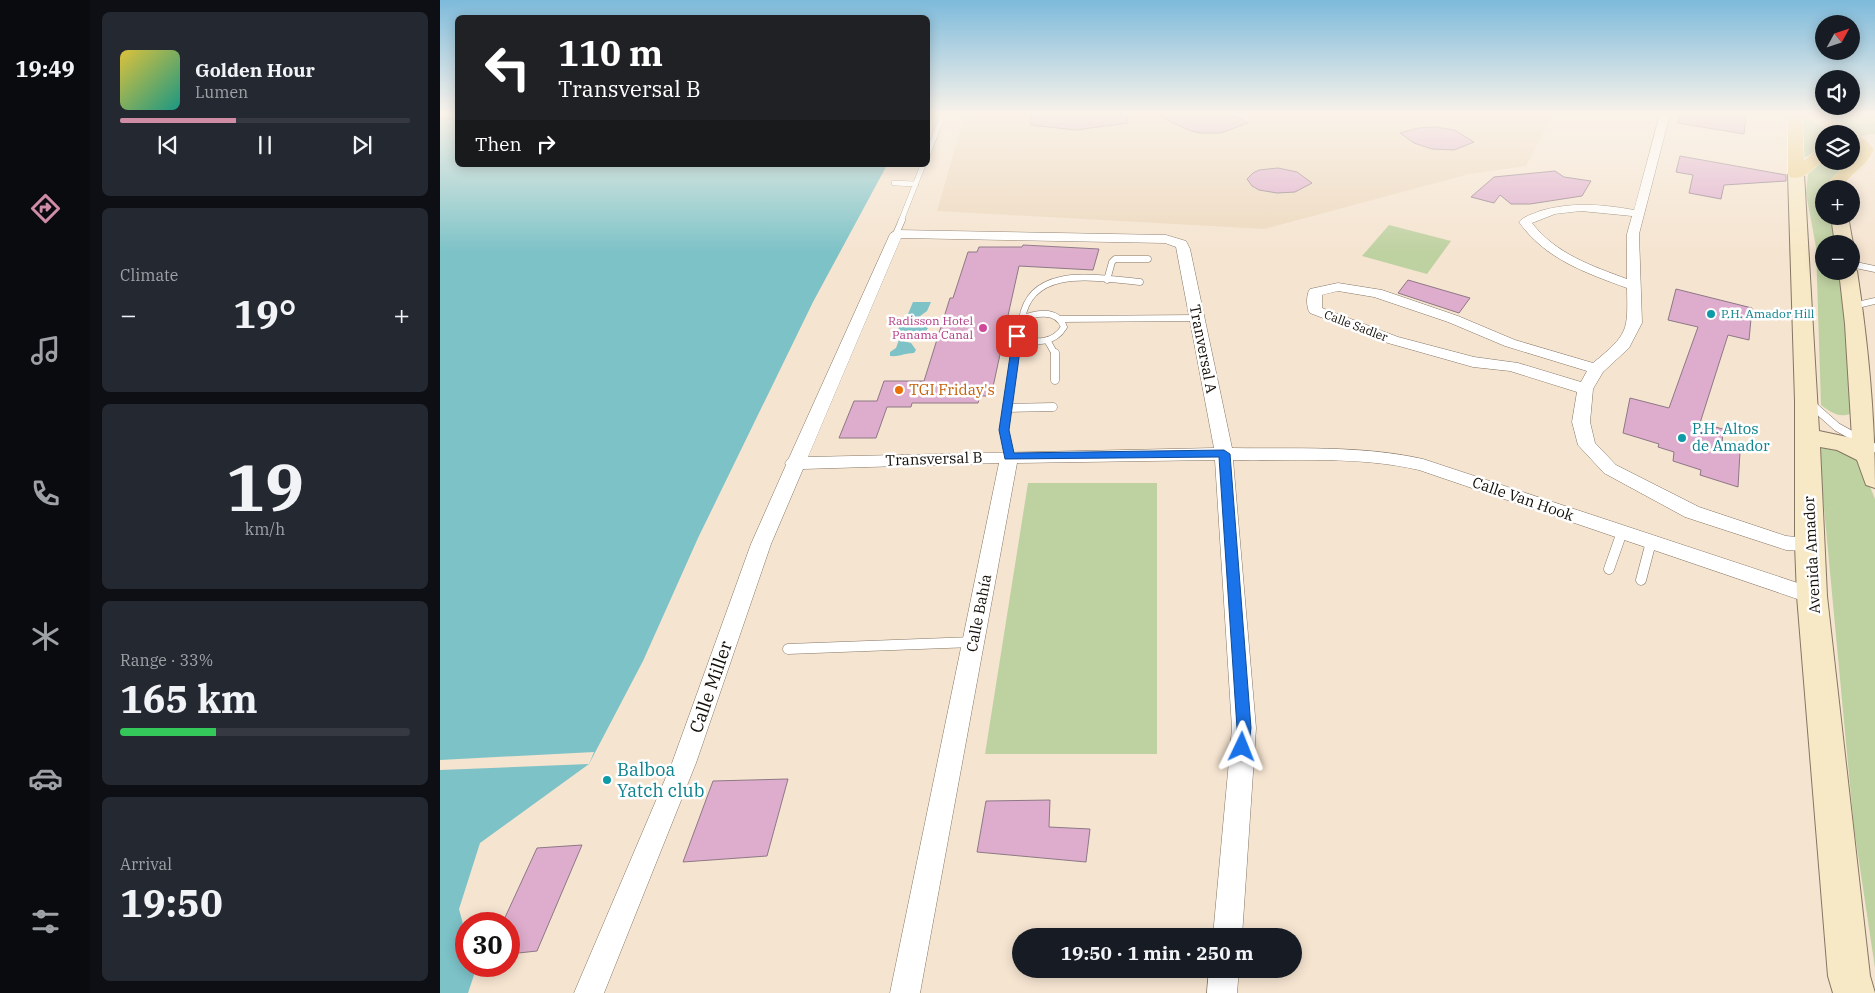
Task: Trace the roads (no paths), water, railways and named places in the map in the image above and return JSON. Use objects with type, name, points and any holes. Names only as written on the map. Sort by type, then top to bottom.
[{"type":"main road","name":"Avenida Amador","points":[[1796,160],[1807,401],[1809,544],[1812,596],[1849,976],[1854,993]]},
{"type":"main road","points":[[1796,174],[1813,160]]},
{"type":"main road","points":[[1857,180],[1875,168]]},
{"type":"main road","points":[[1838,180],[1849,170]]},
{"type":"main road","points":[[1849,280],[1868,449],[1875,479]]},
{"type":"main road","points":[[1808,439],[1834,440],[1854,448],[1868,449]]},
{"type":"street","points":[[1652,160],[1633,234],[1635,323],[1624,345],[1596,369],[1585,389],[1581,422],[1587,445],[1610,469],[1692,512],[1786,543],[1809,544]]},
{"type":"street","points":[[1635,286],[1590,269],[1553,250],[1533,235],[1525,222],[1540,214],[1566,208],[1605,207],[1638,214]]},
{"type":"street","name":"Tranversal A","points":[[896,234],[1166,239],[1181,244],[1224,454],[1244,728],[1228,928]]},
{"type":"street","name":"Calle Miller","points":[[589,993],[684,763],[760,544],[896,234]]},
{"type":"street","name":"Calle Sadler","points":[[1585,389],[1512,366],[1472,362],[1394,340],[1350,325],[1315,310],[1315,292],[1338,287],[1377,293],[1453,319],[1510,343],[1596,369]]},
{"type":"street","name":"Transversal B","points":[[794,463],[1224,454]]},
{"type":"street","name":"Calle Van Hook","points":[[1224,454],[1362,456],[1397,459],[1423,465],[1812,596]]},
{"type":"street","name":"Calle Bahía","points":[[905,993],[1009,457]]},
{"type":"street","points":[[1222,993],[1223,978]]},
{"type":"lane","points":[[896,234],[922,167]]},
{"type":"lane","points":[[894,183],[916,184]]},
{"type":"lane","points":[[1107,280],[1112,262],[1115,259],[1148,259]]},
{"type":"lane","points":[[1860,266],[1875,270]]},
{"type":"lane","points":[[1140,282],[1061,278],[1045,284],[1035,306],[1020,320],[1026,306],[1035,306],[1061,320],[1197,318]]},
{"type":"lane","points":[[1853,306],[1875,301]]},
{"type":"lane","points":[[1055,380],[1055,352],[1047,340],[1059,335],[1062,331],[1064,323],[1061,320]]},
{"type":"lane","name":"Calle Bahía","points":[[1009,457],[1004,430],[1017,336],[1030,341],[1047,340]]},
{"type":"lane","points":[[1807,401],[1826,419],[1868,449]]},
{"type":"lane","points":[[1007,408],[1053,406]]},
{"type":"lane","points":[[1609,570],[1622,532]]},
{"type":"lane","points":[[1641,580],[1651,542]]},
{"type":"lane","points":[[788,649],[973,642]]},
{"type":"water","points":[[440,160],[455,160],[455,167],[886,167],[813,302],[698,538],[643,661],[589,764],[480,843],[459,909],[460,912],[455,912],[455,977],[473,977],[468,993],[440,993]]},
{"type":"water","points":[[913,302],[931,302],[927,311],[916,319],[918,324],[928,328],[926,331],[917,334],[902,335],[898,330],[900,323],[914,319],[913,316],[908,314]]},
{"type":"water","points":[[899,340],[911,343],[916,350],[914,353],[890,356],[890,352],[896,348]]},
{"type":"place","name":"P.H. Amador Hill","points":[[1711,314]]},
{"type":"place","name":"Radisson Hotel Panama Canal","points":[[983,328]]},
{"type":"place","name":"TGI Friday's","points":[[899,390]]},
{"type":"place","name":"P.H. Altos de Amador","points":[[1682,438]]},
{"type":"place","name":"Balboa Yatch club","points":[[607,780]]}]
